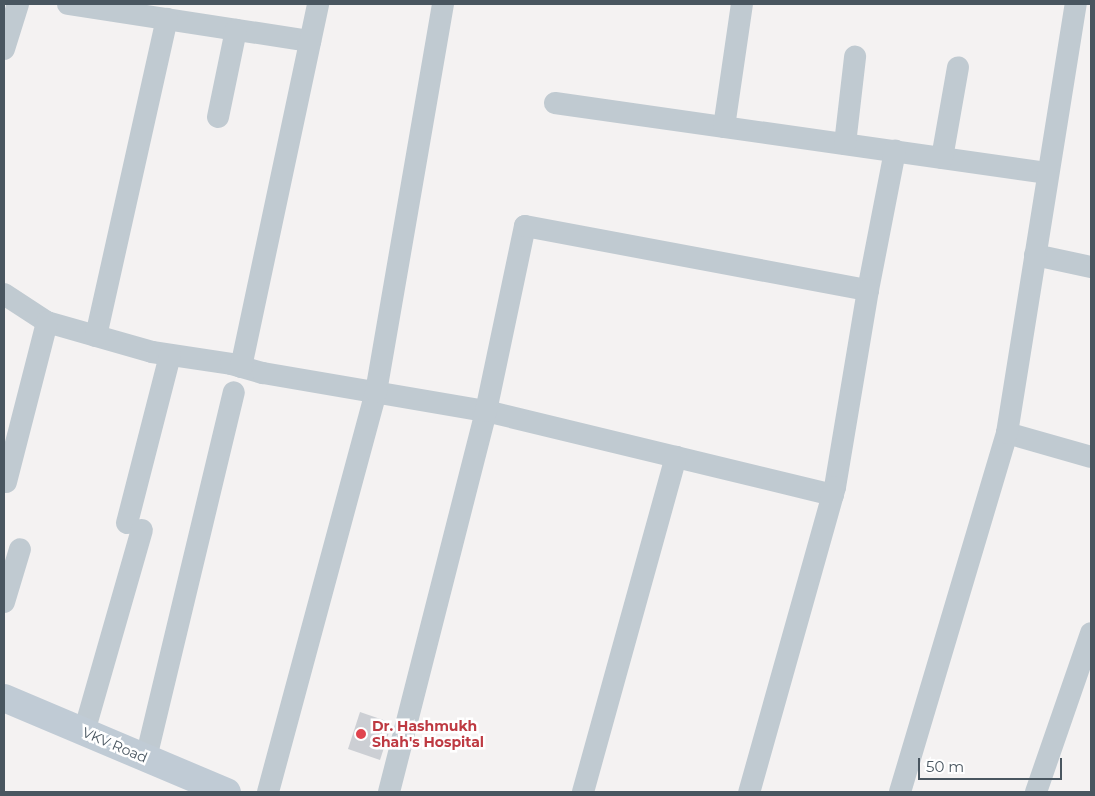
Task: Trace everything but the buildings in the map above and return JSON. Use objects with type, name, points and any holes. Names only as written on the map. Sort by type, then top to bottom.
[{"type":"main road","name":"VKV Road","points":[[4,698],[227,792]]},
{"type":"street","points":[[4,49],[18,4]]},
{"type":"street","points":[[68,4],[310,41]]},
{"type":"street","points":[[241,367],[318,4]]},
{"type":"street","points":[[268,792],[376,392],[443,4]]},
{"type":"street","points":[[724,127],[742,4]]},
{"type":"street","points":[[900,792],[1007,433],[1048,173],[1080,10]]},
{"type":"street","points":[[96,336],[167,19]]},
{"type":"street","points":[[218,117],[236,30]]},
{"type":"street","points":[[845,144],[855,57]]},
{"type":"street","points":[[942,158],[958,67]]},
{"type":"street","points":[[555,103],[1048,173]]},
{"type":"street","points":[[749,792],[833,496],[868,290],[895,151]]},
{"type":"street","points":[[389,792],[486,411],[525,226],[868,290]]},
{"type":"street","points":[[1035,255],[1091,267]]},
{"type":"street","points":[[4,294],[47,322],[152,352],[486,411],[833,496]]},
{"type":"street","points":[[6,482],[47,322]]},
{"type":"street","points":[[84,732],[135,526],[170,355]]},
{"type":"street","points":[[146,758],[234,392]]},
{"type":"street","points":[[1007,433],[1091,456]]},
{"type":"street","points":[[583,792],[676,457]]},
{"type":"street","points":[[4,602],[20,549]]},
{"type":"street","points":[[1036,792],[1091,633]]},
{"type":"place","name":"Dr. Hashmukh Shah's Hospital","points":[[361,734]]}]
